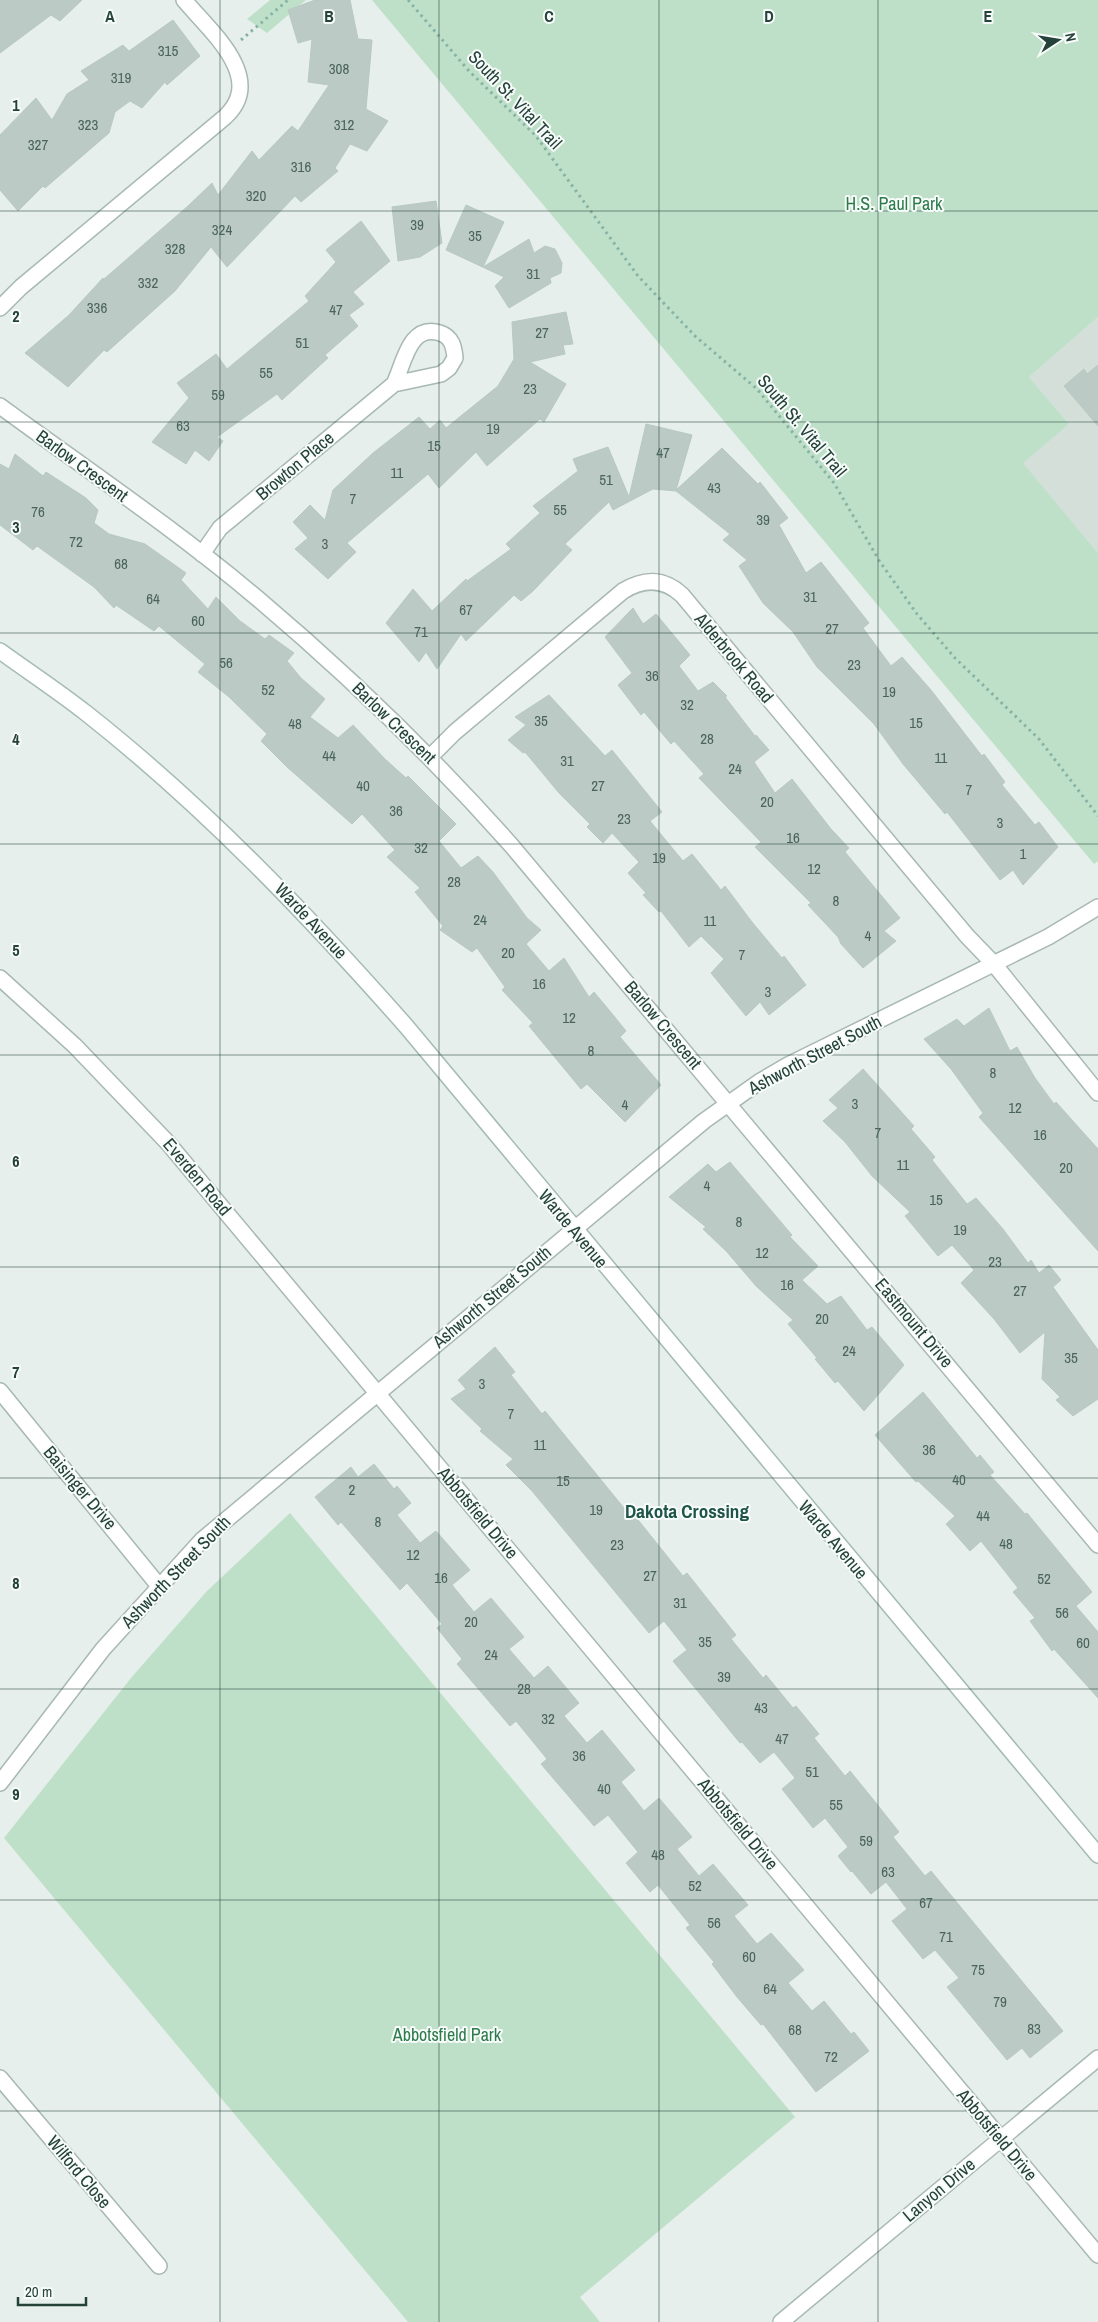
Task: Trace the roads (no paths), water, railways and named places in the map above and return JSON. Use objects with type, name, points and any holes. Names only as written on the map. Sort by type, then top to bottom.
[{"type":"street","points":[[0,308],[21,287],[231,111],[236,104],[241,88],[239,74],[231,57],[184,0]]},
{"type":"street","name":"Browton Place","points":[[202,554],[220,528],[394,384]]},
{"type":"street","name":"Barlow Crescent","points":[[0,406],[202,554],[256,597],[331,663],[430,757],[511,844],[728,1102]]},
{"type":"street","name":"Alderbrook Road","points":[[430,757],[455,732],[624,592],[635,584],[648,582],[667,584],[682,595],[967,936],[994,964],[1098,1093]]},
{"type":"street","name":"Warde Avenue","points":[[0,651],[86,713],[183,794],[284,892],[400,1020],[1098,1856]]},
{"type":"street","name":"Ashworth Street South","points":[[0,1783],[103,1649],[202,1540],[573,1229],[728,1102],[788,1065],[1056,933],[1098,907]]},
{"type":"street","name":"Everden Road","points":[[0,978],[76,1046],[142,1115],[378,1392]]},
{"type":"street","name":"Eastmount Drive","points":[[728,1102],[1098,1546]]},
{"type":"street","name":"Baisinger Drive","points":[[0,1391],[159,1586]]},
{"type":"street","name":"Abbotsfield Drive","points":[[378,1392],[1098,2255]]},
{"type":"street","name":"Lanyon Drive","points":[[781,2322],[1098,2058]]},
{"type":"street","name":"Wilford Close","points":[[0,2078],[159,2266]]},
{"type":"district","name":"Dakota Crossing","points":[[687,1511]]},
{"type":"park label","name":"H.S. Paul Park","points":[[894,204]]},
{"type":"park label","name":"Abbotsfield Park","points":[[447,2035]]}]
